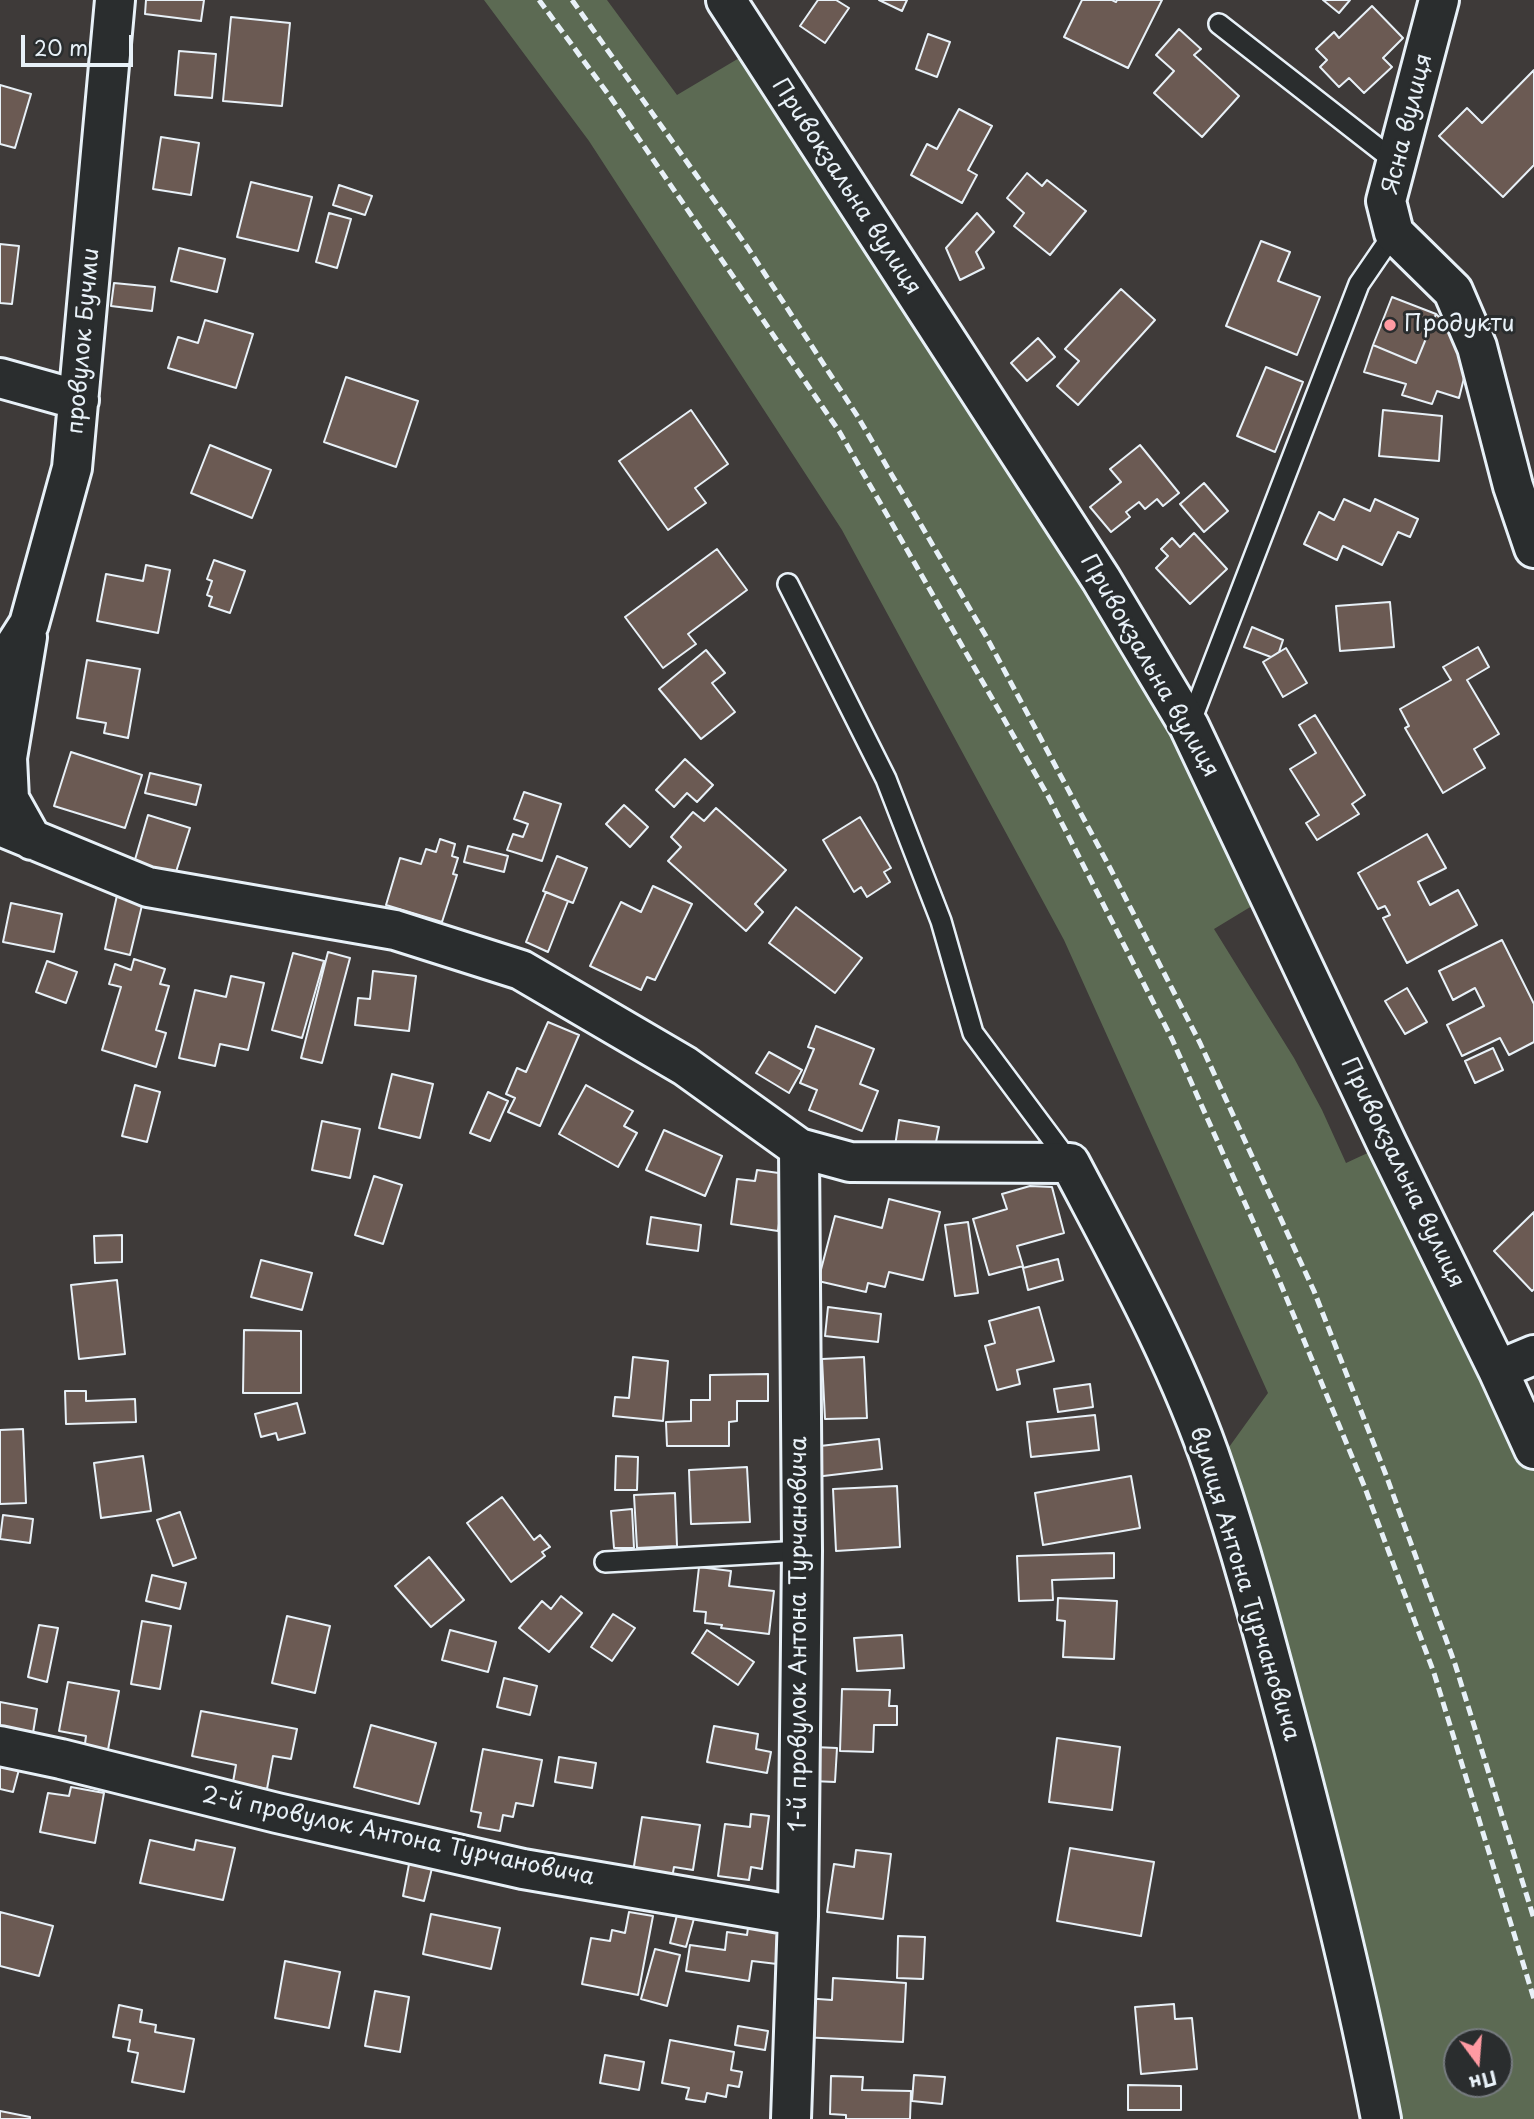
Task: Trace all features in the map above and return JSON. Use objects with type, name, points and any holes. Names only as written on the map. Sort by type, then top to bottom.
[{"type":"street","name":"провулок Бучми","points":[[0,669],[29,624],[72,468],[115,0]]},
{"type":"street","name":"Привокзальна вулиця","points":[[726,0],[1101,579],[1189,726],[1534,1449]]},
{"type":"street","name":"Ясна вулиця","points":[[1394,233],[1386,201],[1439,0]]},
{"type":"street","points":[[1394,233],[1453,291],[1477,348],[1513,486],[1534,548]]},
{"type":"street","points":[[0,378],[79,400]]},
{"type":"street","points":[[29,624],[7,758],[9,799],[16,833],[148,887],[395,930],[521,970],[685,1066],[799,1148],[850,1162],[1070,1163]]},
{"type":"street","name":"1-й провулок Антона Турчановича","points":[[791,2119],[798,1916],[802,1551],[799,1148]]},
{"type":"street","name":"вулиця Антона Турчановича","points":[[1070,1163],[1150,1316],[1214,1468],[1267,1644],[1312,1819],[1348,1963],[1381,2119]]},
{"type":"street","points":[[1498,1370],[1534,1354]]},
{"type":"street","name":"2-й провулок Антона Турчановича","points":[[0,1746],[523,1869],[798,1916]]},
{"type":"lane","points":[[1219,24],[1397,163]]},
{"type":"lane","points":[[1189,726],[1359,284],[1394,233]]},
{"type":"lane","points":[[789,584],[886,779],[940,921],[973,1032],[1070,1163]]},
{"type":"lane","points":[[604,1562],[802,1551]]},
{"type":"green space","points":[[484,0],[607,0],[677,95],[756,48],[1101,579],[1270,895],[1214,929],[1294,1058],[1346,1163],[1387,1144],[1534,1449],[1534,2119],[1381,2119],[1214,1468],[1268,1393],[1064,940],[842,530],[589,141]]},
{"type":"building","points":[[146,0],[204,0],[201,21],[145,14]]},
{"type":"building","points":[[818,0],[836,0],[849,8],[825,43],[800,26]]},
{"type":"building","points":[[879,0],[907,0],[902,11]]},
{"type":"building","points":[[1082,0],[1162,0],[1128,68],[1064,37]]},
{"type":"building","points":[[1323,0],[1350,0],[1339,13]]},
{"type":"building","points":[[1372,6],[1403,38],[1383,58],[1392,67],[1364,93],[1349,78],[1339,87],[1320,67],[1327,60],[1316,49],[1334,32],[1339,38]]},
{"type":"building","points":[[231,17],[290,23],[282,106],[223,101]]},
{"type":"building","points":[[1179,29],[1201,49],[1194,55],[1239,96],[1202,137],[1154,93],[1174,71],[1156,55]]},
{"type":"building","points":[[928,34],[950,42],[937,77],[916,69]]},
{"type":"building","points":[[179,51],[216,54],[212,98],[175,95]]},
{"type":"building","points":[[1534,70],[1534,165],[1503,197],[1439,136],[1467,108],[1482,123]]},
{"type":"building","points":[[0,85],[31,94],[15,148],[0,144]]},
{"type":"building","points":[[959,109],[992,126],[968,170],[977,175],[962,203],[911,175],[927,144],[937,149]]},
{"type":"building","points":[[161,137],[199,143],[191,195],[153,189]]},
{"type":"building","points":[[1027,173],[1042,186],[1047,180],[1086,211],[1050,255],[1014,226],[1024,213],[1007,198]]},
{"type":"building","points":[[251,182],[312,197],[298,251],[237,237]]},
{"type":"building","points":[[339,185],[372,196],[365,215],[333,205]]},
{"type":"building","points":[[329,213],[351,219],[337,268],[316,262]]},
{"type":"building","points":[[977,213],[994,232],[976,252],[984,268],[960,280],[946,248]]},
{"type":"building","points":[[1261,241],[1290,252],[1278,281],[1320,297],[1297,355],[1226,326]]},
{"type":"building","points":[[0,244],[19,246],[12,304],[0,303]]},
{"type":"building","points":[[179,248],[225,259],[217,292],[171,281]]},
{"type":"building","points":[[114,283],[155,287],[152,311],[111,306]]},
{"type":"building","points":[[1121,289],[1155,320],[1078,405],[1057,386],[1079,361],[1065,349]]},
{"type":"building","points":[[1392,297],[1436,314],[1416,363],[1373,345]]},
{"type":"building","points":[[1436,314],[1454,332],[1471,377],[1464,378],[1459,398],[1437,391],[1432,404],[1402,395],[1406,384],[1364,372],[1373,345],[1416,363]]},
{"type":"building","points":[[205,320],[253,334],[236,388],[168,368],[178,337],[198,343]]},
{"type":"building","points":[[1038,338],[1055,357],[1027,381],[1011,363]]},
{"type":"building","points":[[1266,367],[1303,382],[1275,452],[1237,436]]},
{"type":"building","points":[[346,377],[418,401],[396,467],[324,442]]},
{"type":"building","points":[[691,410],[728,464],[695,488],[706,503],[668,530],[619,461]]},
{"type":"building","points":[[1383,410],[1442,416],[1439,461],[1379,456]]},
{"type":"building","points":[[210,445],[271,470],[252,518],[191,493]]},
{"type":"building","points":[[1140,445],[1179,493],[1163,506],[1157,499],[1145,509],[1139,502],[1126,512],[1130,517],[1111,532],[1090,507],[1121,482],[1110,469]]},
{"type":"building","points":[[1204,483],[1228,511],[1204,532],[1180,504]]},
{"type":"building","points":[[1344,499],[1370,511],[1375,499],[1418,519],[1410,537],[1398,532],[1382,565],[1343,546],[1337,560],[1304,544],[1319,512],[1334,520]]},
{"type":"building","points":[[1194,533],[1227,569],[1190,604],[1156,568],[1168,556],[1161,549],[1172,538],[1180,547]]},
{"type":"building","points":[[717,549],[747,590],[688,634],[696,644],[663,668],[625,617]]},
{"type":"building","points":[[214,560],[245,571],[230,613],[209,606],[212,597],[207,595],[212,581],[207,579]]},
{"type":"building","points":[[146,565],[170,570],[158,633],[97,621],[106,574],[143,581]]},
{"type":"building","points":[[1390,602],[1394,647],[1340,651],[1336,606]]},
{"type":"building","points":[[1252,627],[1283,640],[1279,652],[1271,657],[1244,647]]},
{"type":"building","points":[[1478,647],[1489,667],[1467,680],[1499,734],[1474,749],[1485,768],[1443,793],[1405,728],[1409,726],[1400,709],[1451,680],[1443,667]]},
{"type":"building","points":[[1286,648],[1307,683],[1283,697],[1263,662]]},
{"type":"building","points":[[706,650],[725,673],[712,683],[735,712],[701,739],[659,689]]},
{"type":"building","points":[[87,660],[140,669],[128,738],[104,733],[106,723],[77,718]]},
{"type":"building","points":[[1315,715],[1365,795],[1352,804],[1359,814],[1317,840],[1306,823],[1319,815],[1290,769],[1316,753],[1299,725]]},
{"type":"building","points":[[71,752],[142,775],[125,828],[54,806]]},
{"type":"building","points":[[685,759],[713,785],[697,802],[687,793],[674,807],[656,790]]},
{"type":"building","points":[[150,773],[201,785],[196,805],[145,793]]},
{"type":"building","points":[[524,792],[561,804],[542,861],[507,850],[513,834],[523,837],[528,824],[514,819]]},
{"type":"building","points":[[624,805],[648,827],[630,847],[606,824]]},
{"type":"building","points":[[716,808],[786,870],[755,904],[763,912],[746,931],[668,861],[681,847],[671,837],[693,812],[704,821]]},
{"type":"building","points":[[148,815],[190,828],[175,875],[134,863]]},
{"type":"building","points":[[860,817],[891,868],[884,872],[890,882],[867,897],[861,887],[854,892],[823,840]]},
{"type":"building","points":[[1427,834],[1446,868],[1418,882],[1430,905],[1458,890],[1477,925],[1407,963],[1383,918],[1390,915],[1385,906],[1378,909],[1358,873]]},
{"type":"building","points":[[440,839],[455,844],[452,856],[458,858],[453,874],[457,875],[442,922],[386,905],[400,858],[421,864],[426,849],[436,852]]},
{"type":"building","points":[[468,846],[508,856],[504,872],[464,862]]},
{"type":"building","points":[[557,856],[587,868],[573,903],[543,891]]},
{"type":"building","points":[[653,886],[692,904],[655,980],[647,977],[641,990],[590,966],[621,902],[641,912]]},
{"type":"building","points":[[118,891],[144,897],[130,955],[105,949]]},
{"type":"building","points":[[546,892],[568,901],[548,952],[526,942]]},
{"type":"building","points":[[11,903],[62,914],[54,952],[3,942]]},
{"type":"building","points":[[796,907],[862,958],[835,993],[769,943]]},
{"type":"building","points":[[1502,940],[1534,1004],[1534,1042],[1509,1055],[1500,1038],[1462,1056],[1447,1025],[1484,1006],[1475,988],[1453,1000],[1439,971]]},
{"type":"building","points":[[328,952],[350,958],[322,1063],[301,1058]]},
{"type":"building","points":[[293,953],[324,961],[302,1038],[272,1030]]},
{"type":"building","points":[[134,959],[165,969],[160,984],[169,986],[156,1030],[166,1033],[156,1067],[102,1050],[121,987],[109,984],[115,964],[131,970]]},
{"type":"building","points":[[47,961],[77,972],[66,1003],[36,992]]},
{"type":"building","points":[[373,971],[416,976],[409,1031],[355,1025],[358,998],[370,999]]},
{"type":"building","points":[[231,976],[264,983],[248,1050],[220,1044],[215,1066],[179,1058],[195,990],[226,997]]},
{"type":"building","points":[[1407,988],[1427,1022],[1405,1034],[1385,1001]]},
{"type":"building","points":[[548,1022],[579,1035],[540,1126],[508,1112],[515,1098],[506,1094],[517,1068],[526,1072]]},
{"type":"building","points":[[816,1026],[874,1049],[860,1084],[878,1091],[862,1131],[809,1110],[817,1090],[800,1083],[814,1049],[808,1047]]},
{"type":"building","points":[[1493,1048],[1503,1070],[1475,1083],[1465,1061]]},
{"type":"building","points":[[769,1052],[802,1070],[789,1093],[756,1073]]},
{"type":"building","points":[[392,1074],[433,1084],[420,1138],[379,1128]]},
{"type":"building","points":[[135,1085],[160,1092],[147,1142],[122,1136]]},
{"type":"building","points":[[586,1085],[633,1111],[624,1126],[637,1133],[618,1167],[559,1134]]},
{"type":"building","points":[[488,1092],[508,1101],[490,1141],[470,1133]]},
{"type":"building","points":[[899,1120],[939,1127],[934,1152],[895,1146]]},
{"type":"building","points":[[322,1121],[360,1129],[350,1178],[312,1170]]},
{"type":"building","points":[[664,1130],[722,1156],[705,1196],[646,1170]]},
{"type":"building","points":[[757,1170],[786,1174],[778,1231],[731,1224],[737,1179],[755,1181]]},
{"type":"building","points":[[374,1176],[402,1185],[383,1244],[355,1235]]},
{"type":"building","points":[[1030,1186],[1052,1187],[1064,1233],[1017,1246],[1023,1266],[989,1275],[973,1219],[1007,1209],[1002,1194]]},
{"type":"building","points":[[889,1199],[940,1212],[923,1280],[889,1272],[885,1287],[868,1283],[866,1292],[818,1281],[835,1216],[882,1228]]},
{"type":"building","points":[[1534,1212],[1534,1289],[1532,1291],[1494,1251]]},
{"type":"building","points":[[651,1217],[701,1225],[698,1251],[647,1244]]},
{"type":"building","points":[[968,1222],[978,1293],[955,1296],[945,1225]]},
{"type":"building","points":[[122,1235],[122,1262],[95,1263],[94,1236]]},
{"type":"building","points":[[1058,1259],[1063,1280],[1028,1290],[1023,1268]]},
{"type":"building","points":[[261,1260],[312,1273],[302,1310],[251,1297]]},
{"type":"building","points":[[117,1280],[125,1354],[79,1359],[71,1285]]},
{"type":"building","points":[[828,1307],[881,1314],[878,1342],[825,1336]]},
{"type":"building","points":[[1039,1307],[1054,1361],[1017,1370],[1020,1384],[997,1390],[985,1346],[995,1343],[989,1321]]},
{"type":"building","points":[[244,1330],[301,1331],[301,1393],[243,1393]]},
{"type":"building","points":[[633,1357],[668,1361],[663,1421],[613,1416],[615,1397],[629,1398]]},
{"type":"building","points":[[864,1357],[867,1418],[825,1419],[822,1359]]},
{"type":"building","points":[[768,1374],[768,1401],[737,1401],[737,1421],[729,1422],[729,1446],[667,1446],[666,1422],[691,1421],[691,1400],[710,1400],[710,1375]]},
{"type":"building","points":[[1090,1384],[1093,1407],[1058,1412],[1054,1389]]},
{"type":"building","points":[[65,1391],[86,1391],[86,1401],[135,1399],[136,1422],[66,1424]]},
{"type":"building","points":[[297,1403],[305,1433],[278,1440],[276,1433],[261,1437],[255,1414]]},
{"type":"building","points":[[1095,1415],[1099,1450],[1031,1457],[1027,1422]]},
{"type":"building","points":[[23,1429],[26,1503],[0,1504],[0,1430]]},
{"type":"building","points":[[879,1439],[882,1469],[815,1477],[812,1447]]},
{"type":"building","points":[[143,1456],[151,1511],[101,1518],[94,1463]]},
{"type":"building","points":[[616,1456],[638,1457],[637,1490],[615,1490]]},
{"type":"building","points":[[747,1467],[750,1522],[691,1524],[689,1470]]},
{"type":"building","points":[[1131,1476],[1140,1528],[1043,1545],[1035,1493]]},
{"type":"building","points":[[897,1486],[900,1547],[836,1551],[833,1489]]},
{"type":"building","points":[[675,1493],[677,1546],[637,1548],[634,1495]]},
{"type":"building","points":[[502,1497],[534,1540],[540,1535],[550,1547],[542,1552],[545,1556],[511,1582],[467,1523]]},
{"type":"building","points":[[632,1509],[634,1548],[614,1548],[611,1511]]},
{"type":"building","points":[[180,1512],[196,1558],[173,1566],[157,1520]]},
{"type":"building","points":[[3,1515],[33,1519],[30,1543],[0,1539]]},
{"type":"building","points":[[1114,1553],[1114,1578],[1052,1580],[1053,1600],[1019,1601],[1017,1556]]},
{"type":"building","points":[[429,1557],[464,1600],[431,1627],[395,1586]]},
{"type":"building","points":[[699,1567],[731,1571],[729,1586],[774,1591],[769,1634],[721,1628],[722,1625],[705,1623],[706,1612],[694,1611]]},
{"type":"building","points":[[152,1575],[186,1583],[180,1609],[146,1601]]},
{"type":"building","points":[[561,1596],[582,1613],[549,1652],[519,1628],[542,1601],[551,1609]]},
{"type":"building","points":[[1058,1598],[1117,1601],[1114,1659],[1063,1657],[1065,1621],[1057,1620]]},
{"type":"building","points":[[613,1614],[635,1628],[612,1661],[591,1647]]},
{"type":"building","points":[[287,1616],[330,1626],[315,1693],[272,1683]]},
{"type":"building","points":[[142,1621],[171,1626],[160,1689],[131,1684]]},
{"type":"building","points":[[39,1625],[58,1628],[47,1682],[28,1677]]},
{"type":"building","points":[[450,1630],[496,1642],[488,1672],[442,1660]]},
{"type":"building","points":[[707,1630],[754,1662],[738,1685],[692,1653]]},
{"type":"building","points":[[902,1635],[904,1668],[857,1671],[854,1638]]},
{"type":"building","points":[[504,1678],[537,1686],[530,1715],[497,1707]]},
{"type":"building","points":[[68,1682],[119,1691],[107,1755],[84,1751],[86,1736],[59,1731]]},
{"type":"building","points":[[842,1689],[890,1690],[889,1706],[897,1706],[897,1725],[874,1725],[873,1752],[840,1751]]},
{"type":"building","points":[[0,1702],[37,1709],[32,1739],[0,1733]]},
{"type":"building","points":[[201,1711],[297,1729],[291,1759],[273,1756],[267,1789],[233,1782],[236,1765],[192,1756]]},
{"type":"building","points":[[371,1725],[436,1743],[419,1804],[354,1787]]},
{"type":"building","points":[[714,1726],[758,1734],[756,1749],[771,1752],[767,1773],[707,1762]]},
{"type":"building","points":[[1057,1738],[1120,1747],[1112,1810],[1049,1802]]},
{"type":"building","points":[[814,1747],[837,1748],[835,1782],[812,1781]]},
{"type":"building","points":[[483,1749],[542,1760],[533,1806],[516,1803],[513,1817],[503,1815],[500,1831],[478,1827],[481,1813],[471,1811]]},
{"type":"building","points":[[0,1756],[21,1762],[13,1792],[0,1789]]},
{"type":"building","points":[[559,1757],[596,1763],[592,1788],[555,1782]]},
{"type":"building","points":[[71,1787],[104,1793],[95,1843],[40,1832],[48,1793],[69,1796]]},
{"type":"building","points":[[751,1814],[769,1816],[762,1869],[751,1867],[749,1880],[718,1876],[725,1824],[750,1827]]},
{"type":"building","points":[[642,1817],[700,1825],[693,1870],[674,1867],[672,1878],[633,1872]]},
{"type":"building","points":[[150,1840],[194,1850],[196,1840],[235,1848],[223,1900],[140,1883]]},
{"type":"building","points":[[1070,1848],[1154,1862],[1141,1936],[1057,1921]]},
{"type":"building","points":[[856,1850],[891,1854],[883,1919],[827,1912],[834,1864],[854,1867]]},
{"type":"building","points":[[410,1859],[433,1864],[424,1901],[403,1896]]},
{"type":"building","points":[[678,1911],[695,1915],[686,1947],[670,1943]]},
{"type":"building","points":[[0,1912],[53,1926],[39,1976],[0,1966]]},
{"type":"building","points":[[629,1912],[653,1916],[638,1995],[582,1984],[591,1938],[610,1941],[612,1930],[625,1933]]},
{"type":"building","points":[[431,1914],[500,1928],[491,1969],[423,1954]]},
{"type":"building","points":[[750,1914],[782,1934],[777,1964],[752,1961],[749,1981],[686,1971],[690,1945],[725,1950],[727,1932],[747,1935]]},
{"type":"building","points":[[898,1936],[925,1937],[923,1979],[897,1978]]},
{"type":"building","points":[[655,1949],[680,1955],[667,2006],[641,1999]]},
{"type":"building","points":[[285,1961],[340,1972],[329,2028],[275,2018]]},
{"type":"building","points":[[833,1978],[906,1983],[903,2042],[801,2037],[804,1998],[832,2000]]},
{"type":"building","points":[[375,1991],[409,1997],[400,2052],[365,2046]]},
{"type":"building","points":[[1174,2004],[1175,2019],[1192,2018],[1197,2069],[1141,2074],[1135,2007]]},
{"type":"building","points":[[119,2005],[142,2010],[140,2022],[156,2025],[155,2032],[194,2039],[184,2092],[132,2082],[138,2053],[128,2051],[130,2040],[113,2037]]},
{"type":"building","points":[[738,2026],[768,2031],[765,2050],[735,2045]]},
{"type":"building","points":[[670,2040],[734,2052],[731,2070],[742,2072],[739,2087],[728,2085],[726,2097],[707,2093],[705,2102],[686,2099],[689,2088],[662,2083]]},
{"type":"building","points":[[605,2055],[644,2062],[639,2090],[600,2083]]},
{"type":"building","points":[[914,2075],[945,2077],[942,2104],[912,2101]]},
{"type":"building","points":[[831,2076],[863,2077],[862,2090],[911,2091],[910,2119],[846,2119],[846,2115],[830,2114]]},
{"type":"building","points":[[1128,2085],[1181,2086],[1181,2110],[1128,2110]]},
{"type":"building","points":[[0,2111],[30,2117],[30,2119],[0,2119]]},
{"type":"railway","points":[[539,0],[611,98],[839,431],[1048,796],[1172,1039],[1277,1275],[1365,1488],[1434,1673],[1534,1999]]},
{"type":"railway","points":[[572,0],[748,248],[858,417],[987,638],[1200,1043],[1314,1291],[1386,1475],[1455,1664],[1534,1919]]},
{"type":"place","name":"Продукти","points":[[1390,325]]}]
